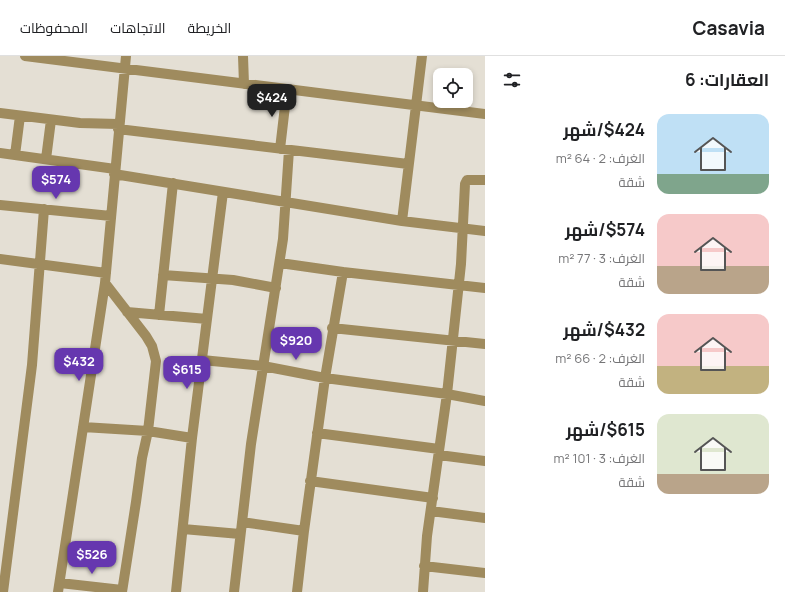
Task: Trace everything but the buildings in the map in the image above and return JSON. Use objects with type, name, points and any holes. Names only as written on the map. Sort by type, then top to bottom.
[{"type":"street","points":[[24,56],[485,114]]},
{"type":"street","points":[[0,259],[39,263],[105,278],[127,312],[152,346],[156,361],[148,432],[142,458],[122,591],[59,587],[105,278],[118,126],[126,56]]},
{"type":"street","points":[[243,56],[244,84]]},
{"type":"street","points":[[402,221],[422,56]]},
{"type":"street","points":[[234,592],[251,444],[280,263],[286,201],[285,149],[287,89]]},
{"type":"street","points":[[0,113],[87,124],[118,126],[408,164]]},
{"type":"street","points":[[15,155],[20,116]]},
{"type":"street","points":[[46,159],[51,120]]},
{"type":"street","points":[[0,153],[46,159],[223,192],[402,221],[485,231]]},
{"type":"street","points":[[423,592],[424,566],[447,394],[459,285],[462,228],[467,180],[485,180]]},
{"type":"street","points":[[159,315],[173,183]]},
{"type":"street","points":[[176,592],[192,438],[223,192]]},
{"type":"street","points":[[0,205],[111,216]]},
{"type":"street","points":[[4,592],[32,365],[44,209]]},
{"type":"street","points":[[280,263],[343,272],[485,288]]},
{"type":"street","points":[[297,592],[310,481],[332,328],[343,272]]},
{"type":"street","points":[[163,275],[233,280],[276,288]]},
{"type":"street","points":[[127,312],[207,319]]},
{"type":"street","points":[[332,328],[485,344]]},
{"type":"street","points":[[202,360],[263,366],[325,378],[447,394],[485,401]]},
{"type":"street","points":[[83,426],[192,438]]},
{"type":"street","points":[[317,433],[439,452],[485,461]]},
{"type":"street","points":[[310,481],[433,498]]},
{"type":"street","points":[[431,510],[485,518]]},
{"type":"street","points":[[242,522],[304,531]]},
{"type":"street","points":[[183,529],[240,534]]},
{"type":"street","points":[[424,566],[485,573]]}]
